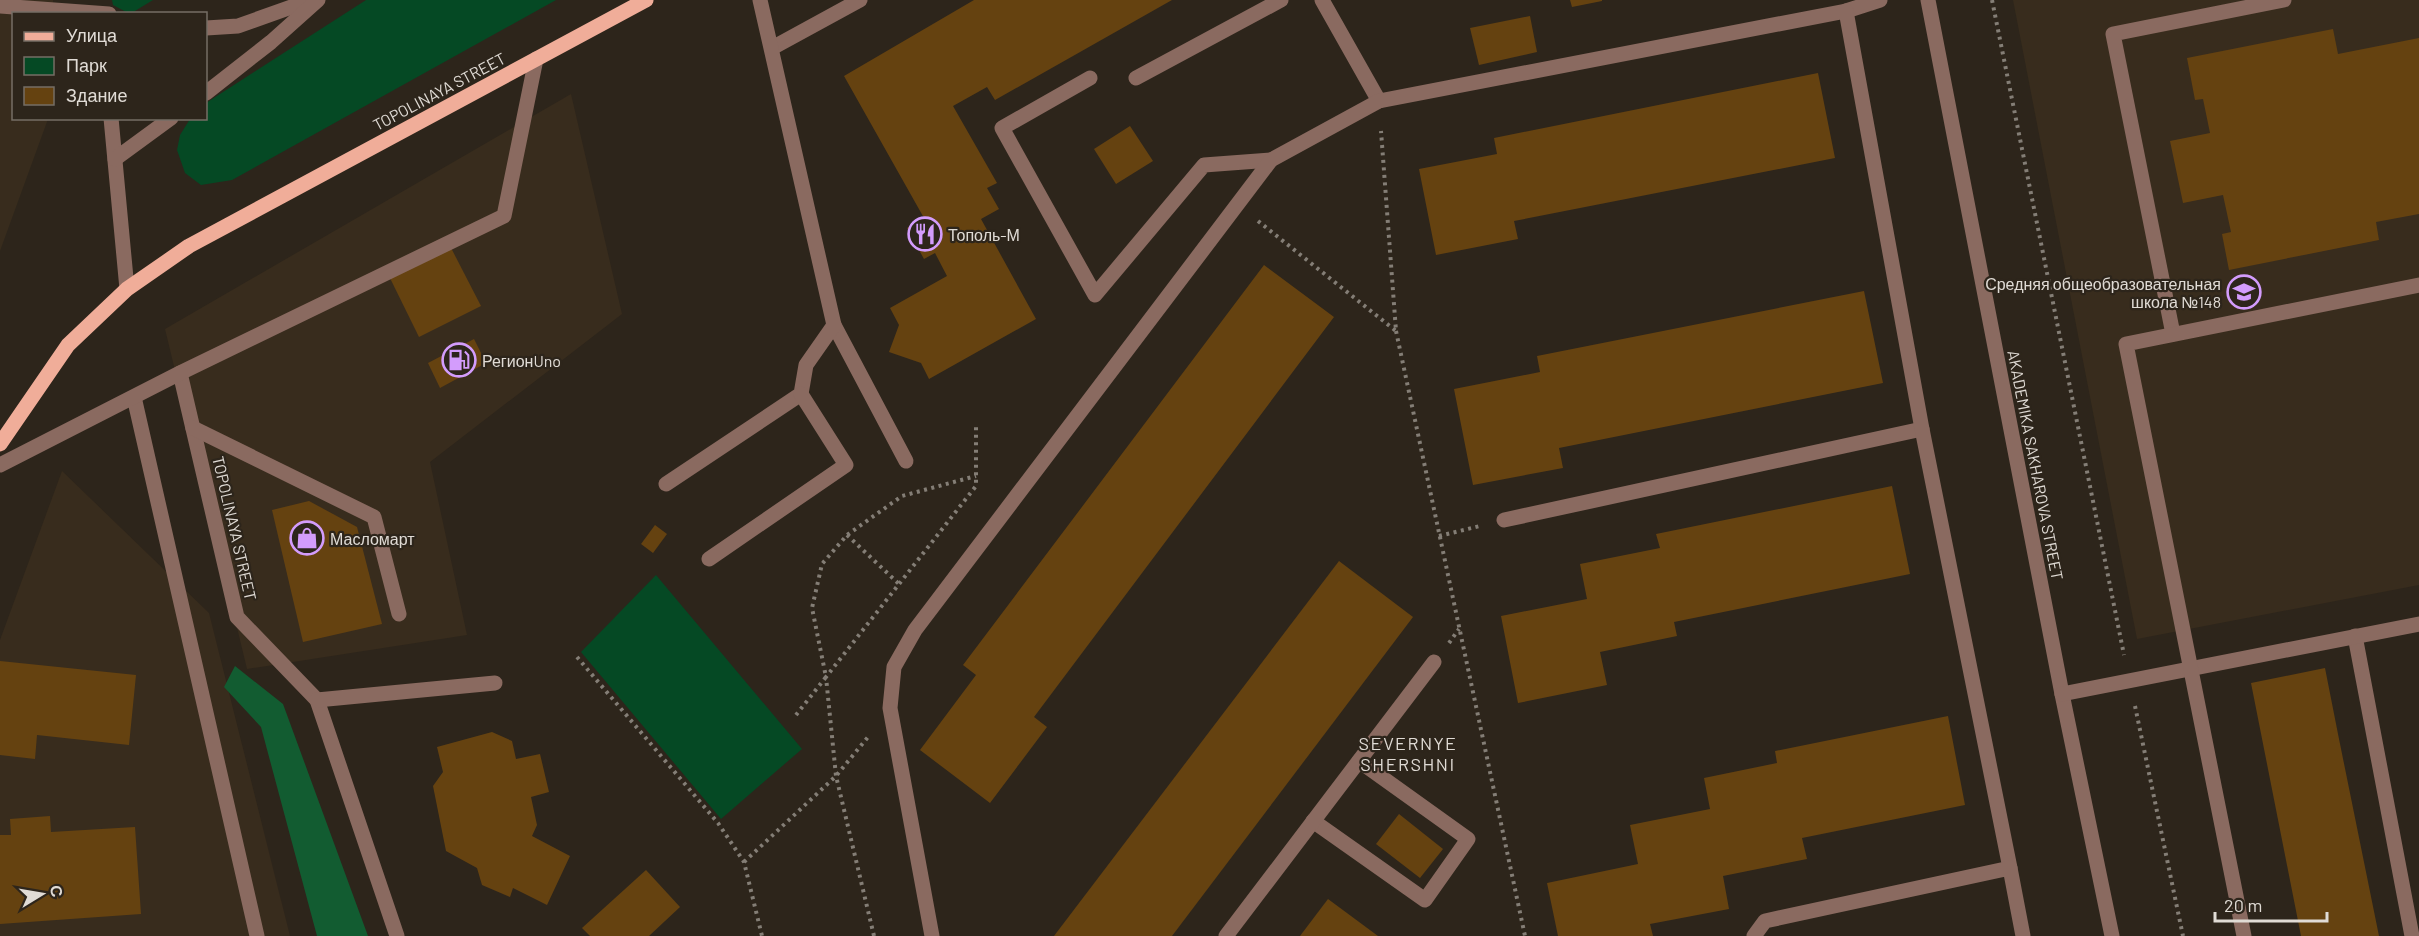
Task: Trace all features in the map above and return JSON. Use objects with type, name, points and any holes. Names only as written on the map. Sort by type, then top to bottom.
[{"type":"main road","name":"TOPOLINAYA STREET","points":[[0,444],[68,345],[127,289],[189,246],[646,0]]},
{"type":"street","points":[[207,28],[238,27],[311,0]]},
{"type":"street","points":[[207,92],[271,42],[318,0]]},
{"type":"street","points":[[760,0],[834,325],[906,461]]},
{"type":"street","points":[[772,48],[860,0]]},
{"type":"street","points":[[1136,78],[1281,0]]},
{"type":"street","points":[[1322,0],[1379,101]]},
{"type":"street","points":[[1090,78],[1002,128],[1095,295],[1204,165],[1271,159],[1379,101],[1846,11],[1880,0]]},
{"type":"street","name":"AKADEMIKA SAKHAROVA STREET","points":[[1928,0],[2062,694],[2112,936]]},
{"type":"street","points":[[2173,334],[2113,34],[2284,0]]},
{"type":"street","points":[[0,6],[103,10]]},
{"type":"street","points":[[1846,11],[1922,429],[2023,936]]},
{"type":"street","points":[[0,465],[180,373],[504,216],[536,59]]},
{"type":"street","points":[[111,120],[127,289]]},
{"type":"street","points":[[115,159],[168,120]]},
{"type":"street","points":[[932,936],[890,708],[894,667],[915,630],[1271,159]]},
{"type":"street","points":[[2244,936],[2126,344],[2419,285]]},
{"type":"street","points":[[709,559],[846,465],[801,394],[806,365],[834,325]]},
{"type":"street","name":"TOPOLINAYA STREET","points":[[180,373],[237,617],[317,700],[397,936]]},
{"type":"street","points":[[666,484],[801,394]]},
{"type":"street","points":[[134,397],[257,936]]},
{"type":"street","points":[[193,428],[374,517],[399,614]]},
{"type":"street","points":[[1504,520],[1922,429]]},
{"type":"street","points":[[2062,694],[2419,624]]},
{"type":"street","points":[[2355,636],[2412,936]]},
{"type":"street","points":[[1226,936],[1434,662]]},
{"type":"street","points":[[317,700],[495,683]]},
{"type":"street","points":[[1313,821],[1425,900],[1468,839],[1359,761]]},
{"type":"street","points":[[1754,936],[1765,921],[2010,868]]},
{"type":"path","points":[[1992,0],[2183,936]]},
{"type":"path","points":[[1379,101],[1396,331],[1525,936]]},
{"type":"path","points":[[1237,204],[1396,331]]},
{"type":"path","points":[[796,715],[826,677],[812,608],[822,564],[847,535],[902,496],[976,476]]},
{"type":"path","points":[[1439,536],[1504,520]]},
{"type":"path","points":[[847,535],[899,584]]},
{"type":"path","points":[[577,657],[718,823],[744,862],[762,936]]},
{"type":"path","points":[[744,862],[836,776],[890,708]]},
{"type":"shaded area","points":[[0,0],[53,0],[54,12],[12,12],[12,120],[48,120],[0,251]]},
{"type":"shaded area","name":"Средняя общеобразовательная школа №148","points":[[2013,0],[2419,0],[2419,585],[2137,639]]},
{"type":"shaded area","points":[[571,94],[622,314],[430,462],[467,635],[247,669],[165,329]]},
{"type":"shaded area","points":[[62,471],[209,613],[290,936],[0,936],[0,640]]},
{"type":"green space","points":[[112,0],[153,0],[133,12],[126,12],[113,5]]},
{"type":"green space","points":[[366,0],[556,0],[232,180],[201,185],[185,173],[177,150],[180,135],[189,120],[207,120],[207,102]]},
{"type":"green space","points":[[656,575],[802,749],[721,819],[581,652]]},
{"type":"green space","points":[[235,666],[283,704],[368,936],[317,936],[261,727],[224,687]]},
{"type":"building","points":[[974,0],[1172,0],[995,100],[987,87],[953,106],[997,183],[987,188],[999,209],[981,219],[1036,319],[929,379],[921,363],[889,352],[899,325],[890,308],[947,276],[935,253],[924,259],[907,228],[924,218],[844,76]]},
{"type":"building","points":[[1570,0],[1602,0],[1602,1],[1572,7]]},
{"type":"building","points":[[1530,16],[1537,52],[1479,65],[1470,28]]},
{"type":"building","points":[[2333,29],[2338,54],[2419,38],[2419,214],[2376,222],[2379,240],[2229,270],[2222,234],[2231,232],[2223,195],[2183,203],[2170,141],[2210,133],[2203,99],[2195,100],[2187,58]]},
{"type":"building","points":[[1818,73],[1835,158],[1514,221],[1518,239],[1436,255],[1419,169],[1497,154],[1494,138]]},
{"type":"building","points":[[1130,126],[1153,161],[1116,184],[1094,149]]},
{"type":"building","points":[[449,244],[481,306],[419,337],[388,274]]},
{"type":"building","points":[[1264,265],[1334,317],[1034,717],[1047,727],[990,803],[920,750],[976,675],[963,665]]},
{"type":"building","points":[[1864,291],[1883,383],[1559,448],[1563,468],[1473,485],[1454,389],[1540,372],[1537,356]]},
{"type":"building","points":[[474,339],[486,363],[440,388],[428,363]]},
{"type":"building","points":[[1892,486],[1910,574],[1674,622],[1677,636],[1600,652],[1607,685],[1518,703],[1501,616],[1587,599],[1580,564],[1660,548],[1656,534]]},
{"type":"building","points":[[309,501],[357,527],[382,624],[303,642],[272,510]]},
{"type":"building","points":[[655,525],[667,534],[653,553],[641,544]]},
{"type":"building","points":[[1339,561],[1413,617],[1172,936],[1054,936]]},
{"type":"building","points":[[0,661],[136,675],[129,745],[37,735],[35,759],[0,755]]},
{"type":"building","points":[[2325,668],[2379,936],[2301,936],[2251,683]]},
{"type":"building","points":[[1948,716],[1965,805],[1802,838],[1807,859],[1723,876],[1729,909],[1650,924],[1653,936],[1558,936],[1547,883],[1638,864],[1630,825],[1710,809],[1704,778],[1777,763],[1775,751]]},
{"type":"building","points":[[492,732],[512,741],[516,759],[540,754],[549,792],[531,797],[537,825],[532,836],[570,856],[547,905],[513,888],[510,897],[482,885],[477,868],[446,851],[433,786],[443,772],[437,747]]},
{"type":"building","points":[[1399,814],[1443,849],[1420,878],[1376,844]]},
{"type":"building","points":[[50,816],[51,832],[135,827],[141,914],[0,924],[0,835],[11,835],[10,819]]},
{"type":"building","points":[[646,870],[680,907],[649,936],[590,936],[582,928]]},
{"type":"building","points":[[1328,899],[1378,936],[1300,936]]},
{"type":"place","name":"Тополь-М","points":[[925,234]]},
{"type":"place","name":"Средняя общеобразовательная школа №148","points":[[2244,292]]},
{"type":"place","name":"РегионUno","points":[[459,360]]},
{"type":"place","name":"Масломарт","points":[[307,538]]},
{"type":"district","name":"SEVERNYE SHERSHNI","points":[[1408,753]]}]
